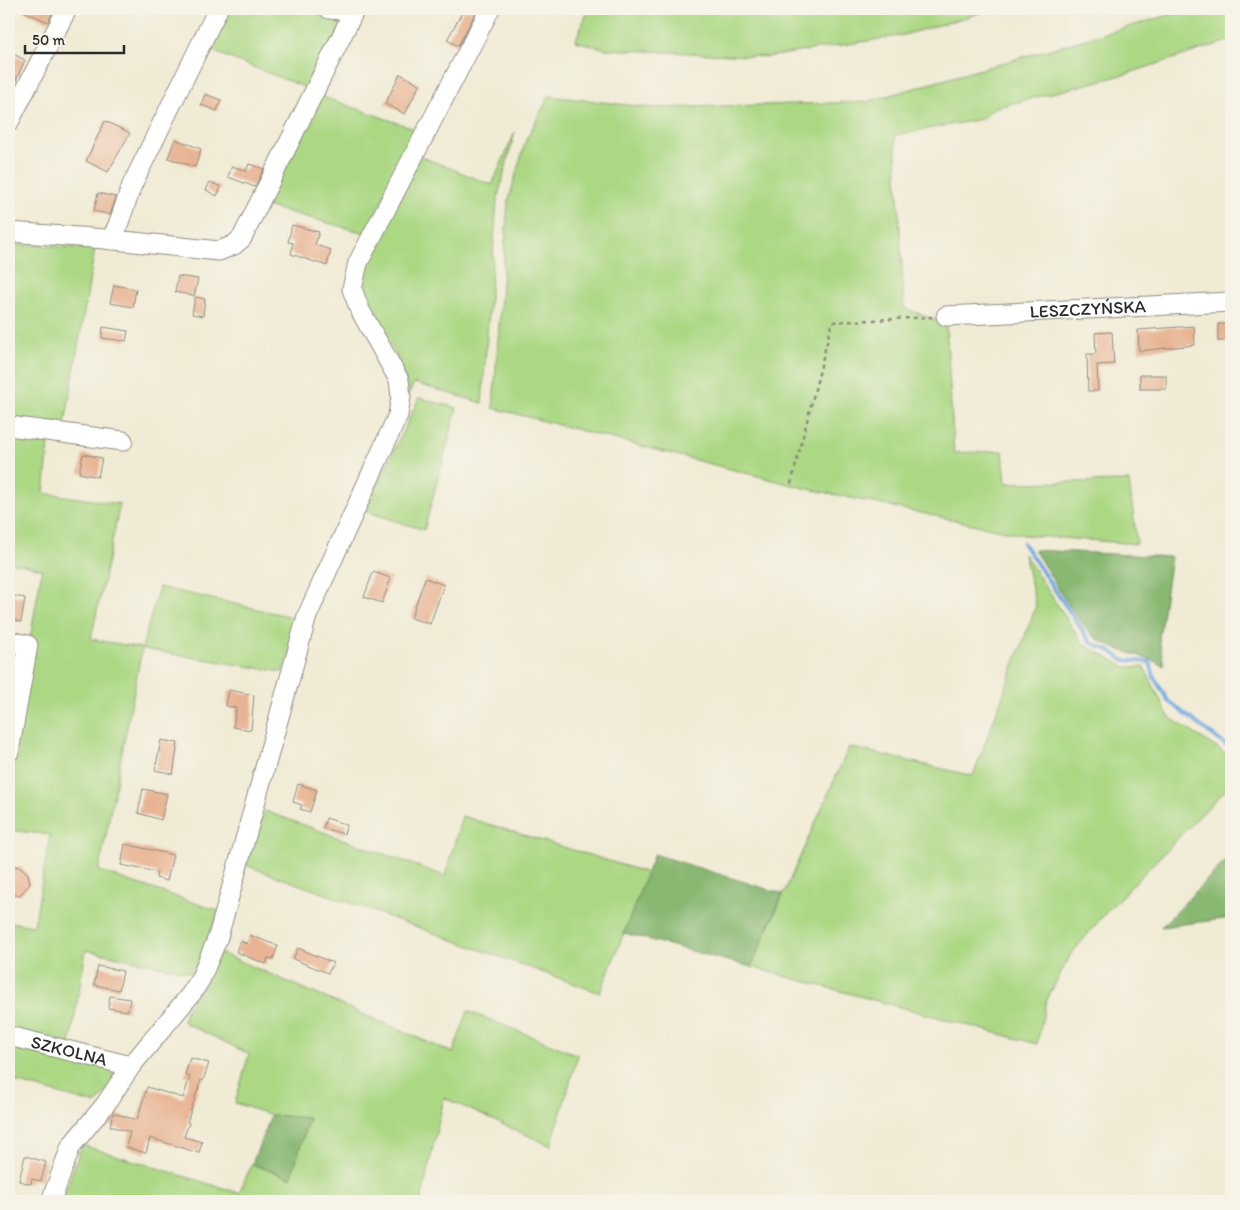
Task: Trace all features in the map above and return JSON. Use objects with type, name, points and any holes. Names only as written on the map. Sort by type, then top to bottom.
[{"type":"street","points":[[9,122],[41,64],[67,9]]},
{"type":"street","points":[[111,240],[132,185],[218,9]]},
{"type":"street","points":[[9,232],[218,251],[234,245],[242,238],[354,10],[329,9]]},
{"type":"street","points":[[51,1201],[71,1146],[105,1105],[131,1066],[191,994],[200,980],[218,937],[307,616],[398,415],[401,397],[399,380],[360,310],[352,288],[358,263],[490,9]]},
{"type":"street","name":"LESZCZYŃSKA","points":[[946,316],[1231,302]]},
{"type":"street","points":[[9,426],[123,441]]},
{"type":"street","points":[[9,641],[28,645],[9,752]]},
{"type":"street","name":"SZKOLNA","points":[[9,1036],[131,1066]]},
{"type":"path","points":[[791,484],[832,322],[946,316]]},
{"type":"green space","points":[[221,9],[317,9],[347,17],[309,89],[204,48]]},
{"type":"green space","points":[[589,9],[994,9],[904,35],[768,57],[606,49],[575,41]]},
{"type":"green space","points":[[1190,9],[1231,9],[1231,40],[1126,74],[994,108],[982,119],[895,135],[904,308],[946,324],[954,453],[1003,451],[1006,483],[1129,481],[1137,544],[1024,535],[804,488],[493,408],[508,202],[526,140],[549,96],[654,108],[866,102]]},
{"type":"green space","points":[[318,95],[418,130],[365,233],[262,205]]},
{"type":"green space","points":[[515,132],[497,200],[482,403],[414,383],[410,392],[394,351],[361,301],[360,275],[420,156],[492,185]]},
{"type":"green space","points":[[9,244],[95,248],[65,424],[9,418]]},
{"type":"green space","points":[[419,398],[457,408],[424,530],[365,511]]},
{"type":"green space","points":[[9,430],[50,435],[44,493],[120,504],[91,639],[142,648],[159,587],[306,620],[282,672],[142,649],[99,871],[219,911],[193,973],[86,950],[70,1044],[9,1031],[9,922],[34,926],[50,835],[9,830],[9,763],[42,569],[9,562]]},
{"type":"green space","points":[[1034,550],[1171,557],[1159,638],[1164,666],[1104,643],[1088,631],[1072,610]]},
{"type":"green space","points":[[1024,554],[1084,645],[1126,667],[1144,667],[1169,717],[1231,757],[1231,784],[1108,910],[1071,954],[1046,1001],[1037,1044],[751,967],[849,747],[973,776],[1036,606]]},
{"type":"green space","points":[[265,811],[445,876],[462,816],[648,873],[600,993],[245,865]]},
{"type":"green space","points":[[654,854],[783,894],[751,967],[624,933]]},
{"type":"green space","points":[[1231,855],[1231,918],[1161,927]]},
{"type":"green space","points":[[221,953],[453,1053],[468,1011],[578,1055],[551,1146],[444,1098],[421,1201],[62,1201],[82,1145],[239,1193],[252,1164],[290,1178],[309,1119],[271,1115],[235,1103],[249,1054],[183,1022],[186,1010]]},
{"type":"green space","points":[[9,1040],[106,1066],[113,1074],[113,1083],[96,1104],[9,1080]]},
{"type":"green space","points":[[271,1115],[309,1118],[291,1178],[252,1164]]},
{"type":"building","points":[[19,9],[54,9],[48,22]]},
{"type":"building","points":[[464,9],[476,12],[458,46],[447,40]]},
{"type":"building","points":[[9,52],[25,60],[9,96]]},
{"type":"building","points":[[400,74],[420,84],[405,114],[385,104]]},
{"type":"building","points":[[205,94],[221,100],[217,111],[201,105]]},
{"type":"building","points":[[105,121],[130,133],[108,172],[86,161]]},
{"type":"building","points":[[175,139],[201,149],[195,167],[168,158]]},
{"type":"building","points":[[249,164],[264,169],[255,187],[228,177],[232,166],[246,171]]},
{"type":"building","points":[[210,182],[221,187],[217,196],[206,190]]},
{"type":"building","points":[[98,193],[116,197],[110,215],[94,211]]},
{"type":"building","points":[[292,225],[319,232],[315,245],[331,250],[327,266],[291,254],[293,243],[288,242]]},
{"type":"building","points":[[178,276],[198,279],[194,296],[175,292]]},
{"type":"building","points":[[114,285],[136,289],[133,307],[110,303]]},
{"type":"building","points":[[195,297],[205,299],[203,316],[192,314]]},
{"type":"building","points":[[1218,324],[1231,324],[1231,341],[1218,341]]},
{"type":"building","points":[[1194,326],[1195,345],[1139,351],[1138,330]]},
{"type":"building","points":[[103,327],[128,331],[126,341],[102,338]]},
{"type":"building","points":[[1112,332],[1114,364],[1097,365],[1098,391],[1088,391],[1087,354],[1096,354],[1095,333]]},
{"type":"building","points":[[1140,375],[1166,375],[1166,389],[1140,389]]},
{"type":"building","points":[[83,454],[102,458],[98,477],[79,473]]},
{"type":"building","points":[[373,572],[391,578],[382,603],[364,597]]},
{"type":"building","points":[[425,578],[444,585],[430,624],[411,618]]},
{"type":"building","points":[[9,595],[25,598],[21,622],[9,619]]},
{"type":"building","points":[[229,690],[254,695],[251,730],[233,727],[236,708],[226,706]]},
{"type":"building","points":[[161,740],[178,743],[173,774],[155,770]]},
{"type":"building","points":[[298,784],[317,790],[310,812],[300,809],[302,805],[293,802]]},
{"type":"building","points":[[143,789],[167,794],[161,820],[138,813]]},
{"type":"building","points":[[326,818],[347,825],[344,834],[323,828]]},
{"type":"building","points":[[125,844],[173,855],[167,881],[156,878],[157,872],[121,865]]},
{"type":"building","points":[[9,866],[21,867],[28,874],[30,884],[20,895],[9,895]]},
{"type":"building","points":[[250,935],[278,946],[273,959],[268,958],[266,964],[236,952],[240,941],[247,944]]},
{"type":"building","points":[[298,948],[333,963],[328,973],[293,959]]},
{"type":"building","points":[[98,966],[123,971],[119,990],[94,985]]},
{"type":"building","points":[[110,996],[130,999],[128,1011],[108,1008]]},
{"type":"building","points":[[190,1058],[209,1063],[203,1081],[201,1080],[184,1137],[202,1142],[199,1153],[150,1138],[146,1153],[126,1147],[130,1132],[110,1126],[113,1113],[137,1120],[147,1087],[183,1098],[190,1077],[185,1075]]},
{"type":"building","points":[[25,1156],[46,1162],[41,1181],[32,1179],[31,1184],[19,1181]]},
{"type":"waterway","points":[[1023,543],[1091,643],[1111,651],[1123,660],[1150,662],[1154,677],[1168,701],[1231,749]]}]
